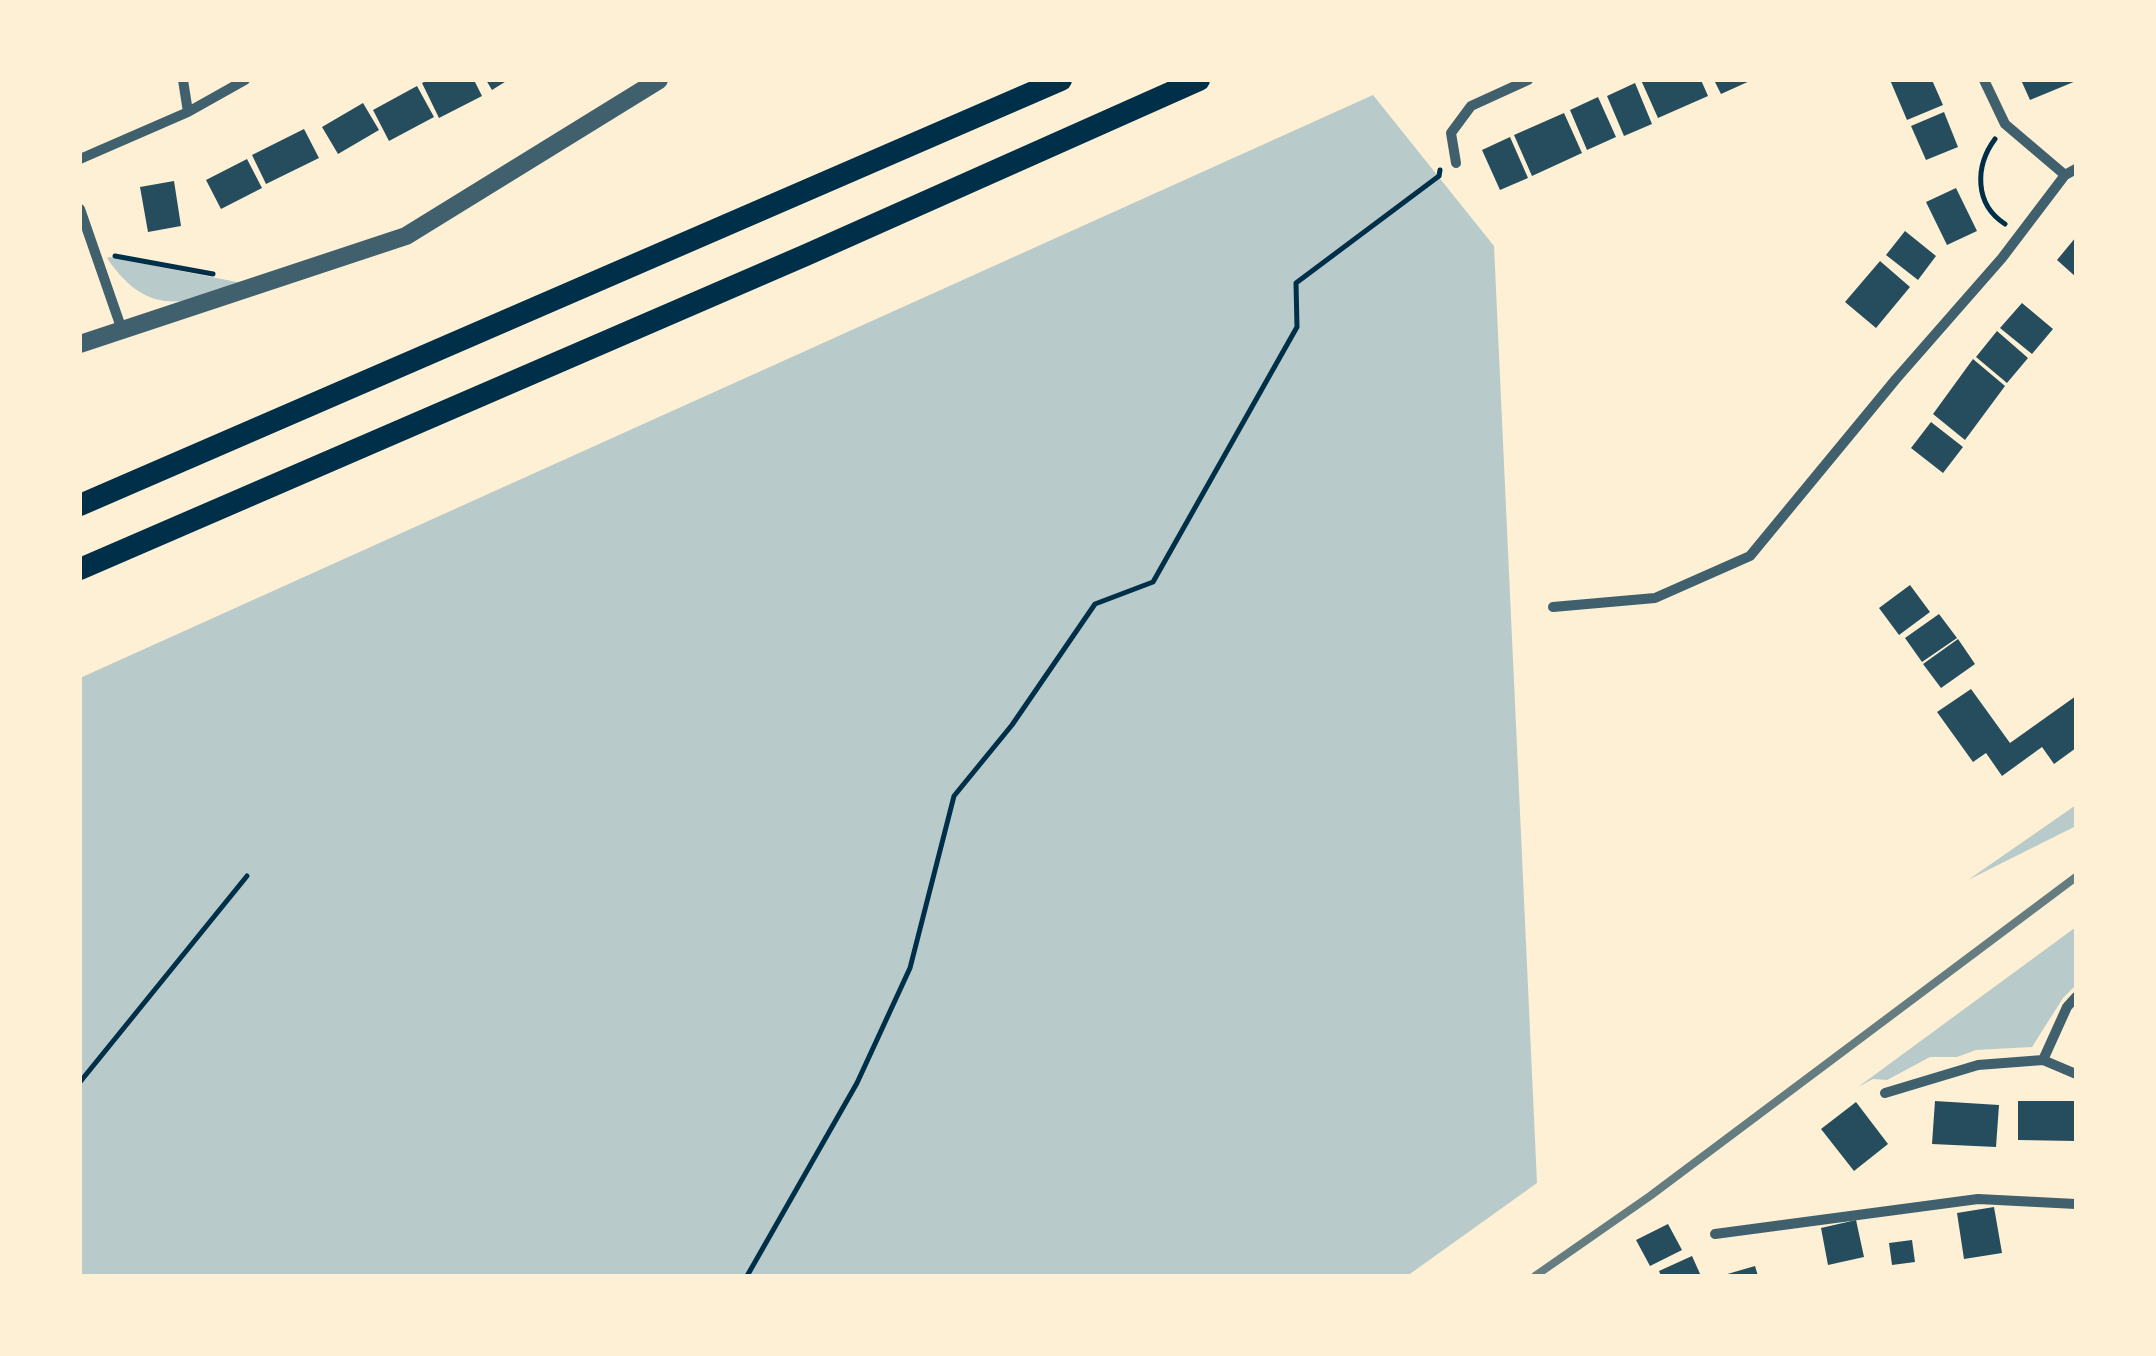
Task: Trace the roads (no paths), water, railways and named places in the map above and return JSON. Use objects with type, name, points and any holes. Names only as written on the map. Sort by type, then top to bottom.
[{"type":"highway","points":[[80,505],[1061,80]]},
{"type":"highway","points":[[80,569],[1199,80]]},
{"type":"street","points":[[183,80],[188,112]]},
{"type":"street","points":[[80,159],[188,112],[246,80]]},
{"type":"street","points":[[80,344],[406,236],[659,80]]},
{"type":"street","points":[[1456,164],[1452,133],[1470,106],[1528,80]]},
{"type":"street","points":[[1554,607],[1655,598],[1750,556],[2020,235],[2071,172],[2005,124],[1984,80]]},
{"type":"street","points":[[80,209],[122,330]]},
{"type":"street","points":[[2043,1060],[2067,1007],[2076,997]]},
{"type":"street","points":[[1885,1093],[1978,1065],[2043,1060],[2076,1074]]},
{"type":"street","points":[[1715,1234],[1978,1199],[2076,1204]]},
{"type":"railway","points":[[1535,1276],[1650,1196],[2076,877]]}]
